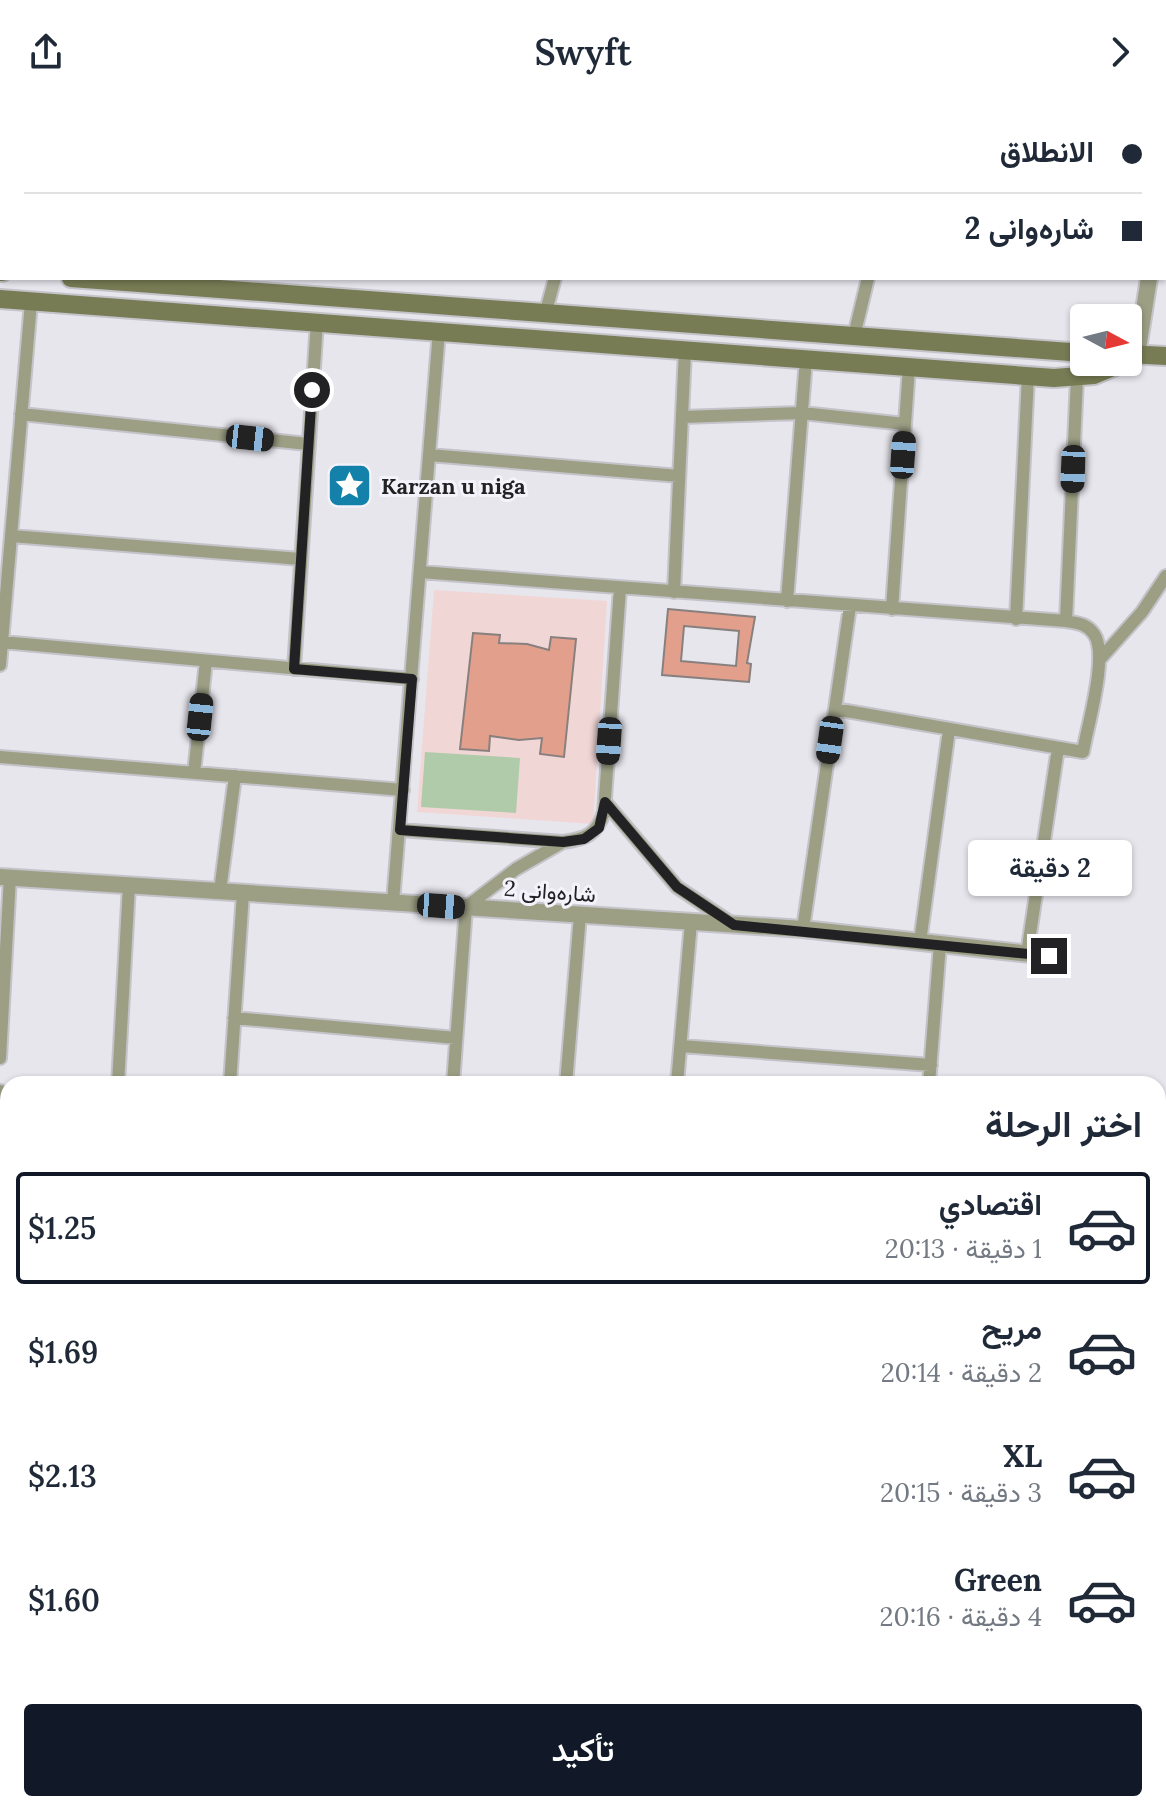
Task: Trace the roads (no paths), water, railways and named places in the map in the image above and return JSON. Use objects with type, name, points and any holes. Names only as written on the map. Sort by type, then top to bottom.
[{"type":"main road","points":[[133,280],[1070,352]]},
{"type":"main road","points":[[322,323],[337,310],[331,296]]},
{"type":"main road","points":[[0,299],[1028,376],[1086,376]]},
{"type":"main road","points":[[382,327],[377,311],[384,300]]},
{"type":"main road","points":[[1142,357],[1166,356]]},
{"type":"street","points":[[546,311],[554,280]]},
{"type":"street","points":[[854,336],[868,280]]},
{"type":"street","points":[[1142,306],[1148,280]]},
{"type":"street","points":[[0,665],[31,302]]},
{"type":"street","points":[[294,669],[308,444],[322,323]]},
{"type":"street","points":[[393,902],[439,331]]},
{"type":"street","points":[[674,592],[685,350]]},
{"type":"street","points":[[787,601],[806,359]]},
{"type":"street","points":[[892,609],[909,367]]},
{"type":"street","points":[[1016,619],[1028,376]]},
{"type":"street","points":[[1066,621],[1077,378]]},
{"type":"street","points":[[682,417],[802,413],[905,424]]},
{"type":"street","points":[[21,414],[308,444]]},
{"type":"street","points":[[429,455],[679,476]]},
{"type":"street","points":[[11,536],[300,559]]},
{"type":"street","points":[[420,572],[1066,621],[1084,624],[1096,636],[1101,658],[1083,752],[835,709]]},
{"type":"street","points":[[1101,658],[1142,612],[1166,576]]},
{"type":"street","points":[[400,830],[563,842],[584,839],[599,828],[605,802],[620,588]]},
{"type":"street","points":[[803,929],[850,606]]},
{"type":"street","points":[[2,642],[412,679]]},
{"type":"street","points":[[194,773],[206,661]]},
{"type":"street","points":[[920,942],[949,730]]},
{"type":"street","points":[[1027,954],[1058,748]]},
{"type":"street","points":[[0,757],[403,790]]},
{"type":"street","points":[[220,891],[235,776]]},
{"type":"street","points":[[605,802],[677,887],[734,925]]},
{"type":"street","points":[[454,1076],[466,907],[516,869],[563,842]]},
{"type":"street","points":[[0,1058],[5,877]]},
{"type":"street","name":"شارەوانی 2","points":[[5,877],[803,929],[1049,956]]},
{"type":"street","points":[[118,1076],[129,885]]},
{"type":"street","points":[[230,1076],[243,893]]},
{"type":"street","points":[[567,1076],[580,915]]},
{"type":"street","points":[[678,1076],[691,922]]},
{"type":"street","points":[[930,1076],[940,944]]},
{"type":"street","points":[[234,1018],[456,1038]]},
{"type":"street","points":[[681,1046],[931,1065]]},
{"type":"place","name":"Karzan u niga","points":[[350,486]]}]
